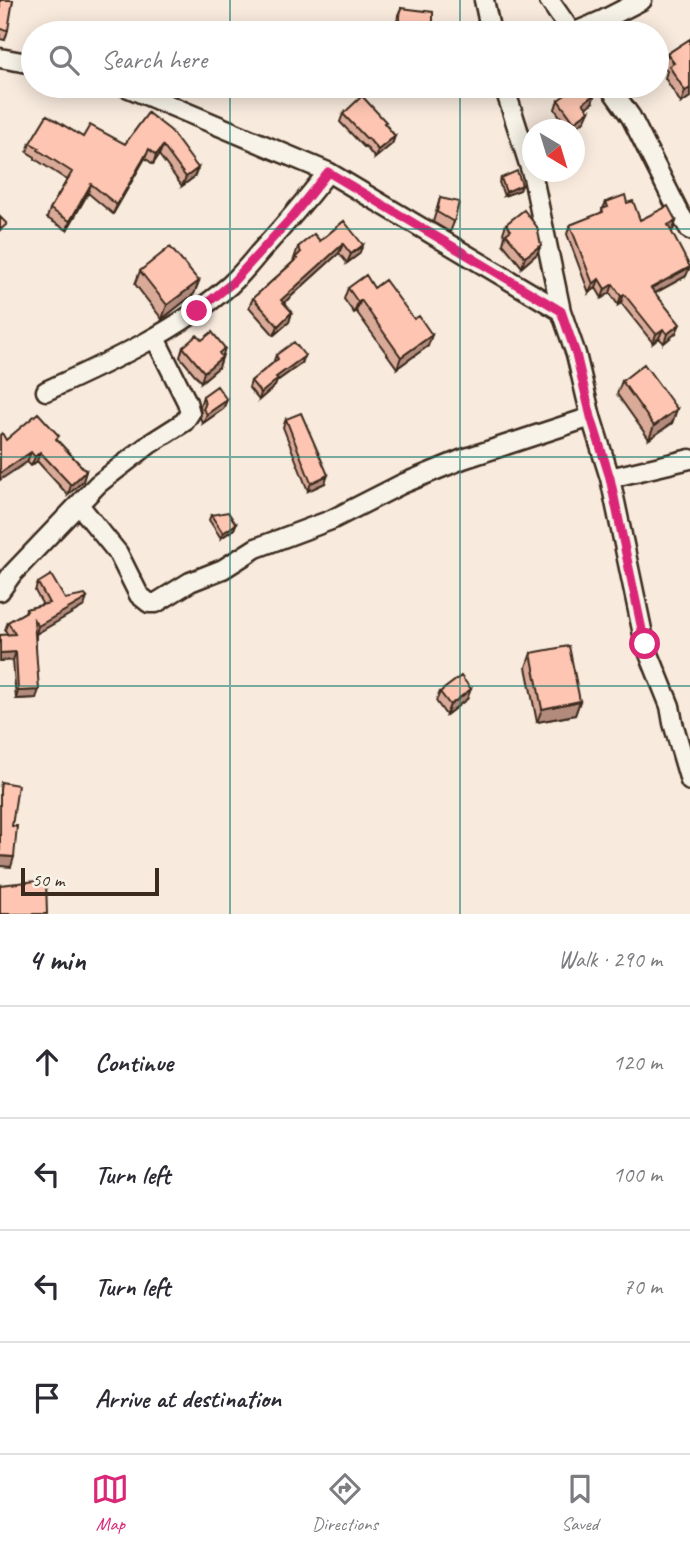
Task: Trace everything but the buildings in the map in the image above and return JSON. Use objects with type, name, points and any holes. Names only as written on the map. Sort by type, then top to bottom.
[{"type":"street","points":[[484,0],[488,21]]},
{"type":"street","points":[[550,0],[565,21]]},
{"type":"street","points":[[601,21],[642,0]]},
{"type":"street","points":[[0,58],[21,62]]},
{"type":"street","points":[[152,98],[328,172],[561,311]]},
{"type":"street","points":[[508,98],[533,177],[561,311],[576,354],[591,417],[610,478],[645,644],[670,706],[690,781]]},
{"type":"street","points":[[618,98],[631,117],[690,230]]},
{"type":"street","points":[[46,391],[129,352],[197,311],[231,284],[291,218],[328,172]]},
{"type":"street","points":[[0,591],[12,574],[99,484],[120,466],[184,422],[190,413],[155,338]]},
{"type":"street","points":[[79,505],[118,552],[139,595],[149,603],[156,603],[190,582],[223,569],[256,548],[331,520],[401,484],[463,459],[591,417]]},
{"type":"street","points":[[610,478],[690,459]]},
{"type":"route","points":[[197,311],[231,284],[291,218],[328,172],[561,311],[576,354],[591,417],[610,478],[645,644]]}]
